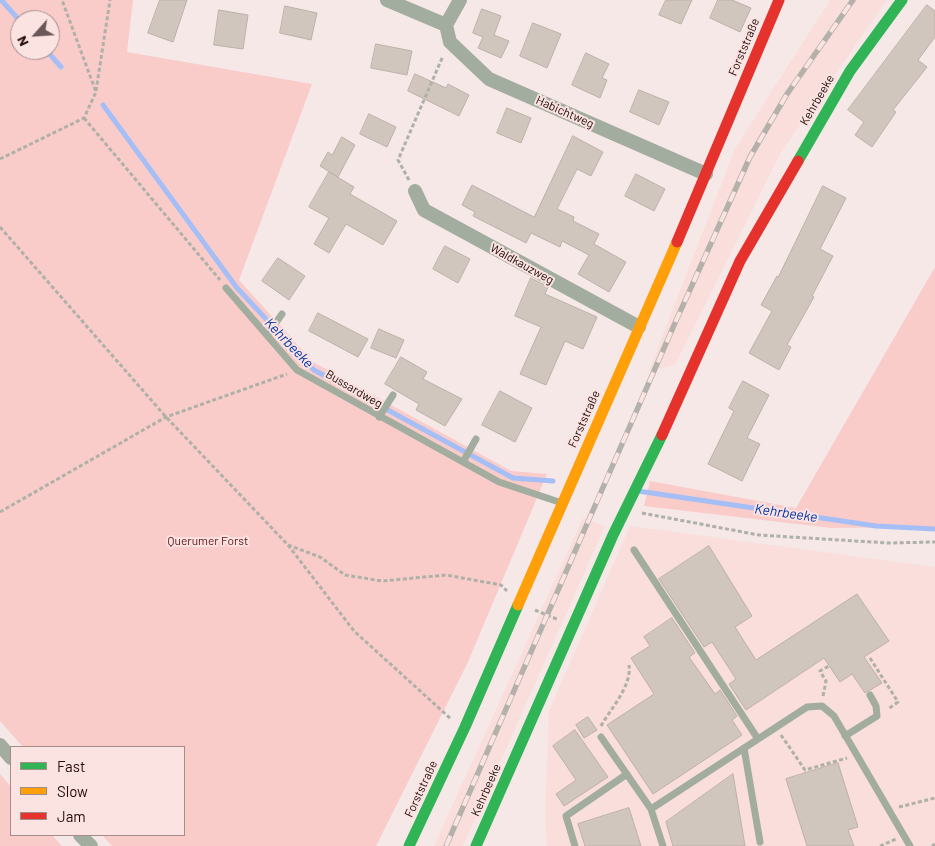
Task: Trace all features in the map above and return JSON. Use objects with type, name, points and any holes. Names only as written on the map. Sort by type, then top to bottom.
[{"type":"street","points":[[388,0],[446,25]]},
{"type":"street","points":[[450,42],[446,25],[460,0]]},
{"type":"street","name":"Forststraße","points":[[409,846],[465,727],[706,174],[779,0]]},
{"type":"street","name":"Kehrbeeke","points":[[476,846],[574,624],[677,404],[740,261],[850,71],[902,0]]},
{"type":"street","name":"Habichtweg","points":[[450,42],[489,78],[706,174]]},
{"type":"street","name":"Waldkauzweg","points":[[415,192],[424,210],[639,327]]},
{"type":"street","points":[[0,745],[10,757]]},
{"type":"street","points":[[81,836],[90,846]]},
{"type":"lane","name":"Bussardweg","points":[[226,288],[268,334],[297,370],[499,482],[562,503]]},
{"type":"lane","points":[[268,334],[282,314]]},
{"type":"lane","points":[[380,417],[393,395]]},
{"type":"lane","points":[[463,462],[476,439]]},
{"type":"lane","points":[[634,550],[758,739]]},
{"type":"lane","points":[[845,736],[877,716],[876,706],[870,695]]},
{"type":"lane","points":[[651,809],[807,707],[822,706],[834,716],[910,846]]},
{"type":"lane","points":[[601,737],[651,809],[663,846]]},
{"type":"lane","points":[[744,748],[760,842]]},
{"type":"lane","points":[[575,846],[566,816],[627,774]]},
{"type":"path","points":[[62,0],[96,92]]},
{"type":"path","points":[[0,159],[84,118],[96,92],[110,0]]},
{"type":"path","points":[[415,192],[398,160],[450,42]]},
{"type":"path","points":[[84,118],[226,288]]},
{"type":"path","points":[[0,227],[166,417],[288,545],[354,631],[446,716],[465,727]]},
{"type":"path","points":[[0,512],[166,417],[297,370]]},
{"type":"path","points":[[626,511],[759,535],[888,543],[935,542]]},
{"type":"path","points":[[288,545],[320,557],[345,575],[382,581],[446,575],[501,585],[519,603],[574,624]]},
{"type":"path","points":[[870,658],[898,702],[877,716]]},
{"type":"path","points":[[601,737],[600,726],[627,683],[630,672],[629,665]]},
{"type":"path","points":[[826,681],[820,672],[829,666]]},
{"type":"path","points":[[776,727],[805,770],[857,755]]},
{"type":"path","points":[[888,809],[927,798],[935,798]]},
{"type":"shaded area","points":[[830,0],[887,0],[781,152],[675,365],[649,371],[735,149]]},
{"type":"shaded area","points":[[583,518],[605,526],[463,846],[434,846]]},
{"type":"shaded area","points":[[630,526],[935,567],[935,846],[547,846],[545,819],[549,711]]},
{"type":"green space","name":"Querumer Forst","points":[[0,0],[133,0],[127,52],[312,84],[239,280],[313,362],[511,471],[547,474],[468,662],[376,846],[112,846],[103,836],[185,836],[185,746],[22,746],[0,721]]},
{"type":"green space","points":[[935,267],[935,527],[831,528],[644,506],[650,481],[796,508]]},
{"type":"green space","points":[[0,774],[10,786],[10,836],[53,836],[62,846],[0,846]]},
{"type":"building","points":[[160,0],[187,0],[173,42],[148,33]]},
{"type":"building","points":[[666,0],[692,0],[681,24],[659,15]]},
{"type":"building","points":[[718,0],[732,0],[751,8],[740,32],[710,18]]},
{"type":"building","points":[[927,5],[935,11],[935,37],[918,60],[927,67],[893,110],[896,112],[872,147],[855,135],[864,122],[848,110]]},
{"type":"building","points":[[285,6],[317,13],[311,40],[280,33]]},
{"type":"building","points":[[482,9],[501,16],[494,35],[509,41],[501,58],[478,48],[483,37],[473,33]]},
{"type":"building","points":[[219,10],[248,15],[243,49],[214,45]]},
{"type":"building","points":[[533,23],[561,34],[547,68],[520,56]]},
{"type":"building","points":[[376,44],[412,51],[407,75],[371,68]]},
{"type":"building","points":[[586,53],[609,64],[602,78],[607,80],[600,98],[572,85]]},
{"type":"building","points":[[415,74],[446,88],[448,84],[469,95],[459,116],[408,91]]},
{"type":"building","points":[[639,90],[669,102],[659,125],[630,112]]},
{"type":"building","points":[[507,108],[531,118],[521,143],[497,133]]},
{"type":"building","points":[[369,114],[396,127],[387,147],[360,134]]},
{"type":"building","points":[[573,136],[603,152],[591,176],[577,169],[557,209],[574,217],[573,221],[599,234],[594,244],[626,262],[609,292],[578,274],[589,255],[562,241],[560,247],[531,233],[526,243],[473,216],[475,212],[462,205],[472,185],[534,217]]},
{"type":"building","points":[[342,137],[355,145],[338,177],[320,166],[328,152],[332,155]]},
{"type":"building","points":[[329,172],[354,187],[350,194],[397,221],[383,245],[346,224],[329,253],[314,244],[329,218],[309,207]]},
{"type":"building","points":[[636,174],[665,189],[654,211],[625,196]]},
{"type":"building","points":[[823,186],[846,198],[820,249],[833,256],[812,296],[814,297],[787,345],[791,347],[779,370],[749,353],[772,311],[761,305],[778,277]]},
{"type":"building","points":[[445,246],[470,259],[458,283],[433,269]]},
{"type":"building","points":[[278,258],[305,276],[289,300],[262,281]]},
{"type":"building","points":[[531,278],[548,287],[545,294],[597,317],[583,349],[565,341],[546,385],[520,374],[541,327],[515,316]]},
{"type":"building","points":[[318,313],[368,339],[358,357],[309,331]]},
{"type":"building","points":[[379,329],[404,340],[396,358],[371,348]]},
{"type":"building","points":[[401,357],[427,372],[423,379],[462,399],[445,426],[416,410],[419,404],[385,384]]},
{"type":"building","points":[[743,381],[769,395],[747,438],[760,444],[742,481],[708,464],[734,411],[729,408]]},
{"type":"building","points":[[500,391],[532,408],[515,442],[482,425]]},
{"type":"building","points":[[709,546],[752,616],[735,627],[756,660],[857,594],[889,641],[864,657],[882,683],[865,693],[852,674],[840,682],[824,658],[746,710],[729,684],[736,679],[712,642],[704,647],[659,579]]},
{"type":"building","points":[[672,618],[695,653],[689,657],[715,694],[720,690],[737,716],[732,720],[742,735],[653,794],[607,725],[654,694],[631,658],[650,646],[644,637]]},
{"type":"building","points":[[588,717],[597,730],[584,738],[576,725]]},
{"type":"building","points":[[575,730],[608,777],[564,806],[556,794],[576,780],[553,746]]},
{"type":"building","points":[[838,763],[858,827],[848,830],[854,846],[807,846],[786,779]]},
{"type":"building","points":[[733,774],[745,846],[673,846],[666,822]]},
{"type":"building","points":[[629,808],[641,846],[585,846],[578,824]]},
{"type":"waterway","name":"Kehrbeeke","points":[[1,0],[10,10]]},
{"type":"waterway","name":"Kehrbeeke","points":[[55,60],[61,67]]},
{"type":"waterway","name":"Kehrbeeke","points":[[103,105],[237,288],[314,370],[513,478],[553,481]]},
{"type":"waterway","name":"Kehrbeeke","points":[[638,491],[876,526],[935,529]]},
{"type":"railway","points":[[446,846],[675,323],[750,157],[787,94],[853,0]]},
{"type":"traffic: fast","points":[[798,161],[850,71],[902,0]]},
{"type":"traffic: fast","points":[[476,846],[613,535],[662,435]]},
{"type":"traffic: fast","points":[[409,846],[465,727],[518,605]]},
{"type":"traffic: slow","points":[[518,605],[677,242]]},
{"type":"traffic: jam","points":[[677,242],[779,0]]},
{"type":"traffic: jam","points":[[662,435],[740,261],[798,161]]}]
